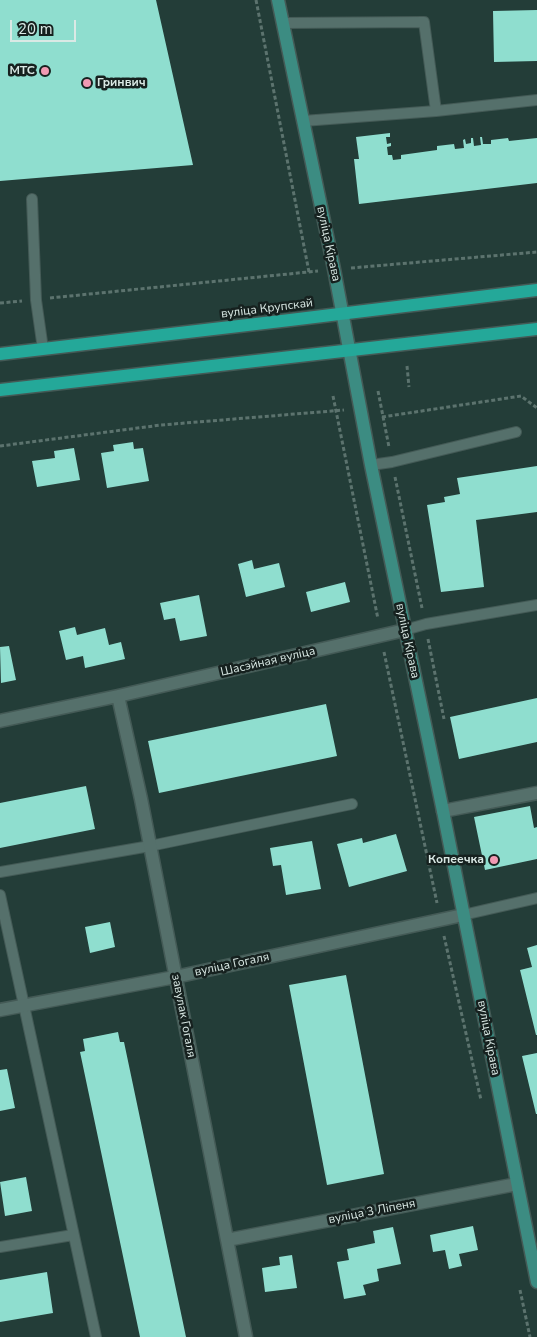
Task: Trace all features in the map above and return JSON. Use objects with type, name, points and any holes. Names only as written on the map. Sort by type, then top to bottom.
[{"type":"main road","name":"вуліца Крупскай","points":[[0,354],[537,290]]},
{"type":"main road","points":[[0,390],[537,329]]},
{"type":"street","name":"вуліца Кірава","points":[[278,0],[334,269],[371,465],[443,811],[537,1282]]},
{"type":"street","name":"Шасэйная вуліца","points":[[0,721],[405,630]]},
{"type":"street","name":"завулак Гогаля","points":[[118,696],[150,846],[246,1337]]},
{"type":"street","points":[[443,811],[537,792]]},
{"type":"street","name":"вуліца Гогаля","points":[[0,1010],[175,977],[463,915]]},
{"type":"street","name":"вуліца 3 Ліпеня","points":[[227,1240],[517,1184]]},
{"type":"lane","points":[[283,23],[424,22],[436,111]]},
{"type":"lane","points":[[303,121],[436,111],[537,100]]},
{"type":"lane","points":[[32,199],[36,300],[43,349]]},
{"type":"lane","points":[[371,465],[392,462],[516,432]]},
{"type":"lane","name":"Шасэйная вуліца","points":[[405,630],[426,624],[537,605]]},
{"type":"lane","points":[[0,872],[150,846],[352,804]]},
{"type":"lane","points":[[0,895],[96,1337]]},
{"type":"lane","points":[[463,915],[537,898]]},
{"type":"lane","points":[[0,1247],[73,1235]]},
{"type":"path","points":[[256,0],[309,272]]},
{"type":"path","points":[[0,303],[334,269],[537,252]]},
{"type":"path","points":[[394,264],[395,270]]},
{"type":"path","points":[[407,366],[409,387]]},
{"type":"path","points":[[334,396],[381,636],[481,1101]]},
{"type":"path","points":[[0,446],[161,425],[336,410],[360,409],[383,418],[521,396],[537,408]]},
{"type":"path","points":[[519,1281],[530,1337]]},
{"type":"building","name":"Гринвич","points":[[0,0],[156,0],[193,165],[0,181]]},
{"type":"building","points":[[537,10],[537,61],[494,62],[493,11]]},
{"type":"building","points":[[390,133],[390,137],[386,137],[387,144],[391,143],[391,146],[387,147],[388,155],[392,155],[393,160],[401,159],[401,155],[437,150],[437,146],[454,144],[455,149],[464,148],[463,140],[465,139],[466,144],[471,143],[471,138],[473,138],[474,146],[481,145],[480,137],[482,137],[483,144],[491,144],[491,140],[508,138],[509,141],[537,138],[537,183],[359,204],[354,159],[359,159],[356,137]]},
{"type":"building","points":[[133,442],[134,449],[143,448],[149,481],[107,488],[101,453],[114,451],[113,445]]},
{"type":"building","points":[[74,448],[80,480],[37,487],[32,461],[55,458],[54,451]]},
{"type":"building","points":[[537,466],[537,512],[476,520],[484,587],[441,592],[427,505],[445,502],[444,497],[460,494],[457,478]]},
{"type":"building","points":[[252,560],[254,569],[279,563],[285,587],[246,597],[238,564]]},
{"type":"building","points":[[345,582],[350,602],[311,612],[306,592]]},
{"type":"building","points":[[199,595],[207,636],[180,641],[175,618],[164,620],[160,603]]},
{"type":"building","points":[[75,627],[77,635],[105,628],[109,645],[121,642],[125,659],[85,668],[83,656],[66,660],[59,631]]},
{"type":"building","points":[[9,646],[16,680],[1,683],[0,647]]},
{"type":"building","points":[[537,698],[537,742],[459,759],[450,717]]},
{"type":"building","points":[[326,704],[337,756],[159,793],[148,741]]},
{"type":"building","points":[[86,786],[95,829],[0,848],[0,803]]},
{"type":"building","points":[[530,806],[534,828],[537,827],[537,859],[485,870],[474,817]]},
{"type":"building","points":[[396,834],[407,871],[349,887],[337,844],[362,838],[363,843]]},
{"type":"building","points":[[312,841],[321,889],[286,895],[281,865],[273,866],[270,848]]},
{"type":"building","points":[[110,922],[115,947],[90,953],[85,927]]},
{"type":"building","points":[[537,945],[536,1035],[520,970],[532,967],[527,948]]},
{"type":"building","points":[[346,975],[384,1174],[327,1185],[289,985]]},
{"type":"building","points":[[118,1032],[120,1042],[124,1042],[186,1337],[140,1337],[80,1052],[85,1051],[83,1039]]},
{"type":"building","points":[[537,1053],[537,1114],[536,1114],[522,1056]]},
{"type":"building","points":[[7,1069],[15,1108],[0,1111],[0,1070]]},
{"type":"building","points":[[26,1177],[32,1211],[5,1216],[0,1182]]},
{"type":"building","points":[[473,1226],[478,1250],[459,1254],[462,1266],[449,1269],[445,1250],[433,1252],[430,1235]]},
{"type":"building","points":[[393,1227],[401,1264],[377,1269],[379,1281],[363,1285],[366,1295],[344,1299],[337,1262],[349,1260],[347,1249],[375,1243],[373,1231]]},
{"type":"building","points":[[292,1255],[297,1288],[265,1292],[262,1268],[280,1265],[279,1257]]},
{"type":"building","points":[[47,1272],[53,1313],[0,1322],[0,1280]]},
{"type":"place","name":"МТС","points":[[45,71]]},
{"type":"place","name":"Гринвич","points":[[87,83]]},
{"type":"place","name":"Копеечка","points":[[494,860]]}]
